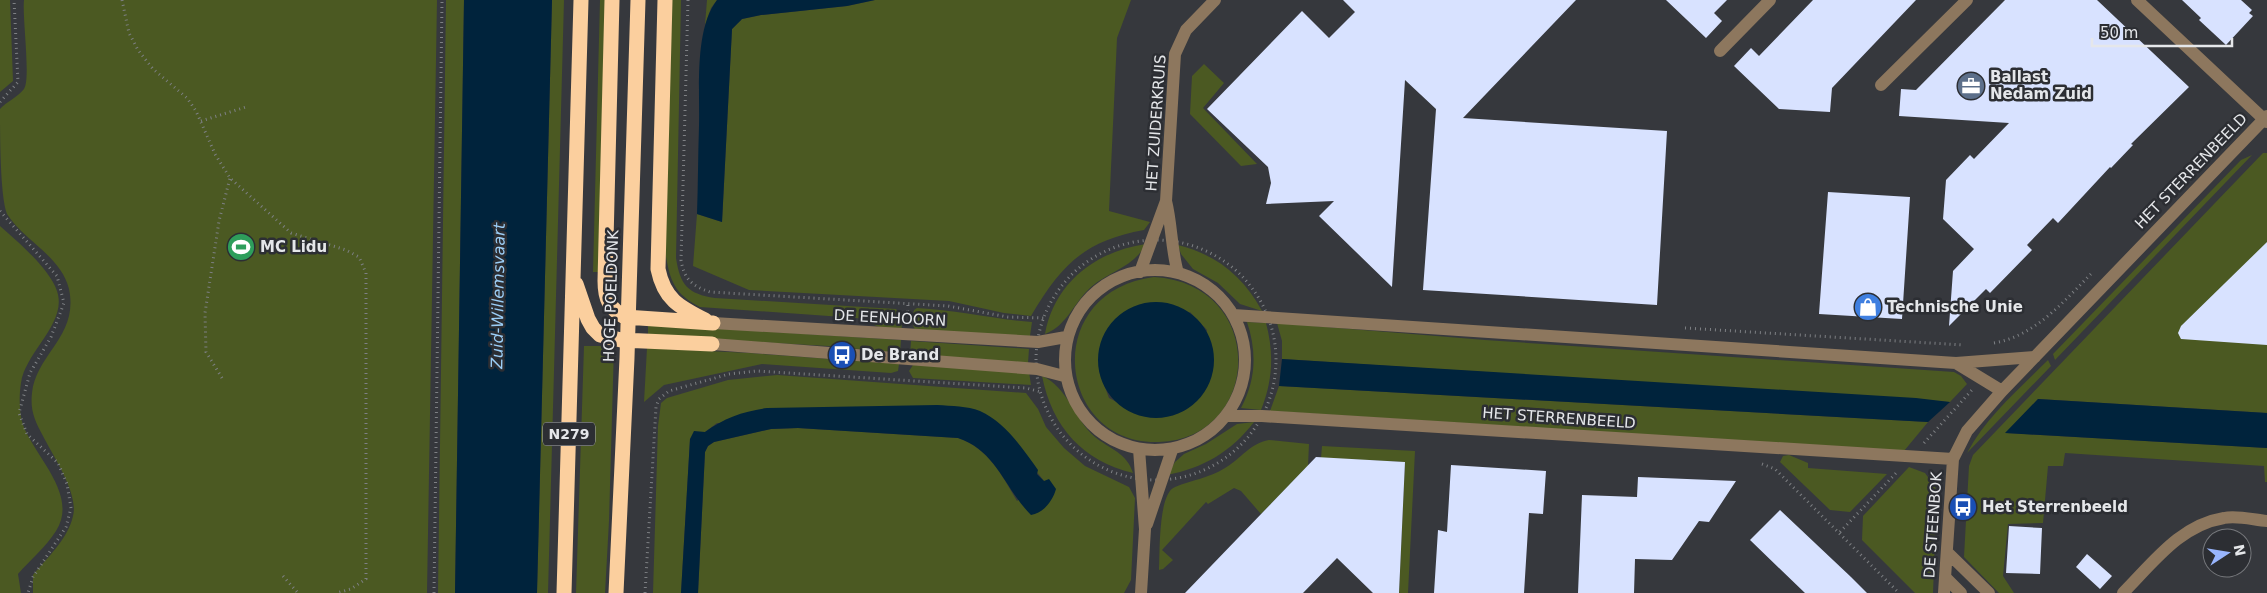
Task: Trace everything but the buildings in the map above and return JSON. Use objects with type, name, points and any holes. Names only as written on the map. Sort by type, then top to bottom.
[{"type":"highway","name":"N279","points":[[564,593],[581,0]]},
{"type":"highway","points":[[612,0],[604,281],[609,304],[615,312],[625,317],[713,324]]},
{"type":"highway","name":"HOGE POELDONK","points":[[616,593],[627,358],[638,0]]},
{"type":"highway","points":[[665,0],[658,269],[664,288],[680,308],[713,324]]},
{"type":"highway","name":"N279","points":[[573,275],[592,328],[600,335],[621,340],[712,344]]},
{"type":"street","name":"HET ZUIDERKRUIS","points":[[1140,272],[1166,201],[1175,54],[1186,30],[1215,0]]},
{"type":"street","points":[[1720,51],[1770,0]]},
{"type":"street","points":[[1881,85],[1967,0]]},
{"type":"street","points":[[2137,0],[2266,119]]},
{"type":"street","name":"HET STERRENBEELD","points":[[1226,416],[1262,416],[1953,459],[1967,431],[2002,391],[2266,119]]},
{"type":"street","name":"HET ZUIDERKRUIS","points":[[1166,201],[1171,221],[1172,254],[1178,273]]},
{"type":"street","points":[[1157,270],[1178,273],[1184,274],[1211,290],[1233,315],[1241,336],[1243,375],[1240,391],[1226,416],[1209,434],[1193,443],[1172,450],[1140,449],[1126,446],[1100,430],[1080,407],[1064,376],[1063,358],[1066,337],[1077,315],[1102,286],[1140,272],[1157,270]]},
{"type":"street","points":[[1233,315],[1956,363],[2035,357]]},
{"type":"street","name":"DE EENHOORN","points":[[713,324],[1038,342],[1066,337]]},
{"type":"street","points":[[712,344],[1037,369],[1064,376]]},
{"type":"street","points":[[1956,363],[2002,391]]},
{"type":"street","points":[[1140,449],[1142,506],[1145,529],[1141,593]]},
{"type":"street","points":[[1145,529],[1172,450]]},
{"type":"street","name":"DE STEENBOK","points":[[1944,593],[1953,459]]},
{"type":"street","points":[[2124,593],[2179,536],[2201,524],[2226,517],[2267,521]]},
{"type":"street","points":[[1946,552],[1989,593]]},
{"type":"street","points":[[1945,577],[1961,593]]},
{"type":"path","points":[[0,102],[18,82],[14,0]]},
{"type":"path","points":[[122,0],[128,33],[138,50],[153,69],[187,98],[201,121],[215,154],[230,178],[291,233],[346,250],[359,257],[366,273],[366,580],[351,589],[337,593]]},
{"type":"path","points":[[434,593],[442,0]]},
{"type":"path","points":[[688,0],[681,260],[683,271],[689,281],[698,288],[710,292],[948,306],[1008,317],[1044,318]]},
{"type":"path","points":[[201,121],[246,107]]},
{"type":"path","points":[[222,378],[206,352],[205,313],[219,221],[230,178]]},
{"type":"path","points":[[0,211],[57,276],[64,303],[51,337],[30,373],[19,413],[27,434],[58,463],[67,484],[71,508],[66,527],[33,577],[28,593]]},
{"type":"path","points":[[1151,240],[1171,241],[1193,245],[1213,254],[1232,267],[1247,282],[1260,300],[1268,318],[1275,344],[1276,369],[1271,393],[1262,416],[1255,429],[1238,448],[1221,460],[1196,473],[1161,480],[1142,479],[1104,468],[1071,444],[1055,423],[1041,392],[1037,369],[1038,342],[1044,318],[1054,297],[1068,278],[1086,262],[1113,248],[1128,243],[1151,240]]},
{"type":"path","points":[[1986,344],[2004,341],[2043,322],[2096,268]]},
{"type":"path","points":[[1260,300],[1270,301]]},
{"type":"path","points":[[1678,327],[1966,346]]},
{"type":"path","points":[[644,593],[656,407],[659,400],[669,391],[729,374],[757,370],[1026,388],[1041,392]]},
{"type":"path","points":[[1753,464],[1763,464],[1775,469],[1899,593]]},
{"type":"path","points":[[283,576],[298,593]]},
{"type":"green space","points":[[0,0],[10,0],[13,81],[0,92]]},
{"type":"green space","name":"MC Lidu","points":[[24,0],[437,0],[427,593],[33,593],[33,575],[67,533],[74,507],[69,486],[35,421],[32,411],[32,393],[35,379],[68,320],[70,305],[69,289],[65,277],[58,267],[14,224],[7,214],[3,193],[0,109],[24,89],[26,83],[27,61]]},
{"type":"green space","points":[[446,0],[464,0],[455,593],[438,593]]},
{"type":"green space","points":[[552,0],[564,0],[548,593],[537,593]]},
{"type":"green space","points":[[600,0],[606,0],[599,272],[593,272]]},
{"type":"green space","points":[[672,0],[681,0],[676,258],[680,275],[687,287],[698,294],[715,298],[896,309],[901,315],[902,331],[879,327],[857,318],[700,307],[678,291],[671,278],[665,251]]},
{"type":"green space","points":[[707,0],[717,0],[711,8],[705,25]]},
{"type":"green space","points":[[875,0],[1131,0],[1117,38],[1109,211],[1150,222],[1144,230],[1105,241],[1076,258],[1053,283],[1031,316],[1004,313],[949,301],[749,290],[693,266],[697,214],[722,222],[732,29],[742,19],[761,15],[847,6]]},
{"type":"green space","points":[[1204,64],[1224,83],[1203,108],[1257,164],[1241,166],[1190,114],[1192,76]]},
{"type":"green space","points":[[2263,153],[2267,153],[2267,413],[2038,399],[2006,433],[2267,448],[2267,482],[2265,482],[2264,466],[2065,453],[2063,466],[2048,466],[2043,523],[2008,524],[2003,576],[2014,593],[1999,593],[1964,557],[1969,466],[1973,455]]},
{"type":"green space","points":[[2252,155],[2055,360],[2053,354],[2241,160]]},
{"type":"green space","points":[[0,226],[48,274],[57,291],[59,303],[57,315],[24,371],[20,388],[20,404],[23,425],[59,490],[62,517],[52,537],[18,574],[21,593],[0,593]]},
{"type":"green space","points":[[1146,244],[1135,258],[1091,287],[1065,320],[1045,334],[1050,316],[1058,299],[1080,273],[1094,262],[1110,254]]},
{"type":"green space","points":[[1178,245],[1205,255],[1228,269],[1246,287],[1262,311],[1240,304],[1218,283],[1193,269],[1181,254]]},
{"type":"green space","points":[[1154,277],[1191,286],[1217,305],[1233,331],[1238,361],[1233,390],[1218,416],[1193,434],[1159,442],[1125,437],[1099,420],[1082,396],[1075,367],[1078,337],[1092,310],[1117,289]],"holes":[[[1190,312],[1207,330],[1187,409],[1165,416],[1147,416],[1109,398],[1099,371]]]},
{"type":"green space","points":[[917,308],[1032,322],[1030,336],[916,331],[912,318],[914,310]]},
{"type":"green space","points":[[1247,322],[1266,323],[1269,334],[1270,377],[1261,410],[1241,408],[1250,387],[1253,366],[1252,344]]},
{"type":"green space","points":[[1277,323],[1485,340],[1954,372],[1961,376],[1967,384],[1950,402],[1282,359],[1282,341]]},
{"type":"green space","points":[[648,324],[901,340],[900,353],[828,346],[648,336]]},
{"type":"green space","points":[[911,341],[1029,349],[1028,363],[910,355]]},
{"type":"green space","points":[[584,346],[614,346],[605,593],[576,593]]},
{"type":"green space","points":[[647,348],[899,364],[898,371],[891,373],[762,364],[664,385],[644,402]]},
{"type":"green space","points":[[2048,360],[2051,366],[1967,453],[1993,415]]},
{"type":"green space","points":[[913,365],[1029,372],[1031,385],[913,378],[909,371]]},
{"type":"green space","points":[[777,375],[1026,393],[1038,409],[1046,427],[1064,448],[1085,466],[1129,487],[1135,498],[1131,580],[1124,593],[698,593],[705,452],[708,446],[714,442],[771,429],[798,428],[958,438],[978,448],[986,455],[1000,472],[1017,501],[1044,481],[998,423],[717,423],[705,432],[690,439],[681,593],[653,593],[658,426],[661,403],[667,398],[728,380]]},
{"type":"green space","points":[[1042,376],[1051,381],[1065,395],[1088,430],[1095,437],[1127,461],[1133,473],[1099,460],[1072,439],[1053,411]]},
{"type":"green space","points":[[1279,386],[1928,422],[1904,451],[1270,411]]},
{"type":"green space","points":[[1254,422],[1236,442],[1215,457],[1193,468],[1167,475],[1175,462],[1184,454],[1206,444],[1237,424]]},
{"type":"green space","points":[[1269,440],[1309,444],[1308,466],[1261,514],[1241,491],[1234,488],[1208,504],[1206,502],[1162,550],[1173,560],[1163,569],[1159,570],[1161,524],[1165,500],[1169,492],[1175,487],[1207,477],[1219,471],[1256,444]]},
{"type":"green space","points":[[1322,446],[1415,451],[1408,593],[1399,593],[1405,462],[1321,458]]},
{"type":"green space","points":[[1789,455],[1808,463],[1808,468],[1887,474],[1850,512],[1830,510],[1780,462],[1783,456]]},
{"type":"green space","points":[[1909,467],[1925,473],[1937,490],[1933,593],[1915,593],[1862,540],[1863,516]]},
{"type":"water","name":"Zuid-Willemsvaart","points":[[464,0],[552,0],[537,593],[455,593]]},
{"type":"water","points":[[717,0],[875,0],[847,6],[761,15],[742,19],[732,29],[722,222],[697,214],[701,44],[710,13]]},
{"type":"water","points":[[1156,302],[1178,306],[1188,311],[1197,319],[1205,328],[1210,338],[1214,360],[1210,382],[1205,392],[1197,401],[1188,409],[1178,414],[1156,418],[1134,414],[1124,409],[1115,401],[1107,392],[1102,382],[1098,360],[1102,338],[1107,328],[1115,319],[1124,311],[1134,306]]},
{"type":"water","points":[[1282,359],[1916,398],[1950,402],[1928,422],[1279,386]]},
{"type":"water","points":[[2038,399],[2267,413],[2267,448],[2005,433]]},
{"type":"water","points":[[937,405],[975,409],[998,422],[1020,445],[1038,470],[1037,474],[1044,481],[1049,479],[1056,489],[1047,505],[1040,512],[1031,515],[991,461],[971,444],[958,438],[798,428],[771,429],[714,442],[708,446],[705,452],[698,593],[681,593],[690,439],[694,431],[705,432],[735,416],[767,408]]},
{"type":"place","name":"Ballast Nedam Zuid","points":[[1971,86]]},
{"type":"place","name":"MC Lidu","points":[[241,247]]},
{"type":"place","name":"Technische Unie","points":[[1868,307]]},
{"type":"place","name":"De Brand","points":[[842,355]]},
{"type":"place","name":"Het Sterrenbeeld","points":[[1963,507]]}]
